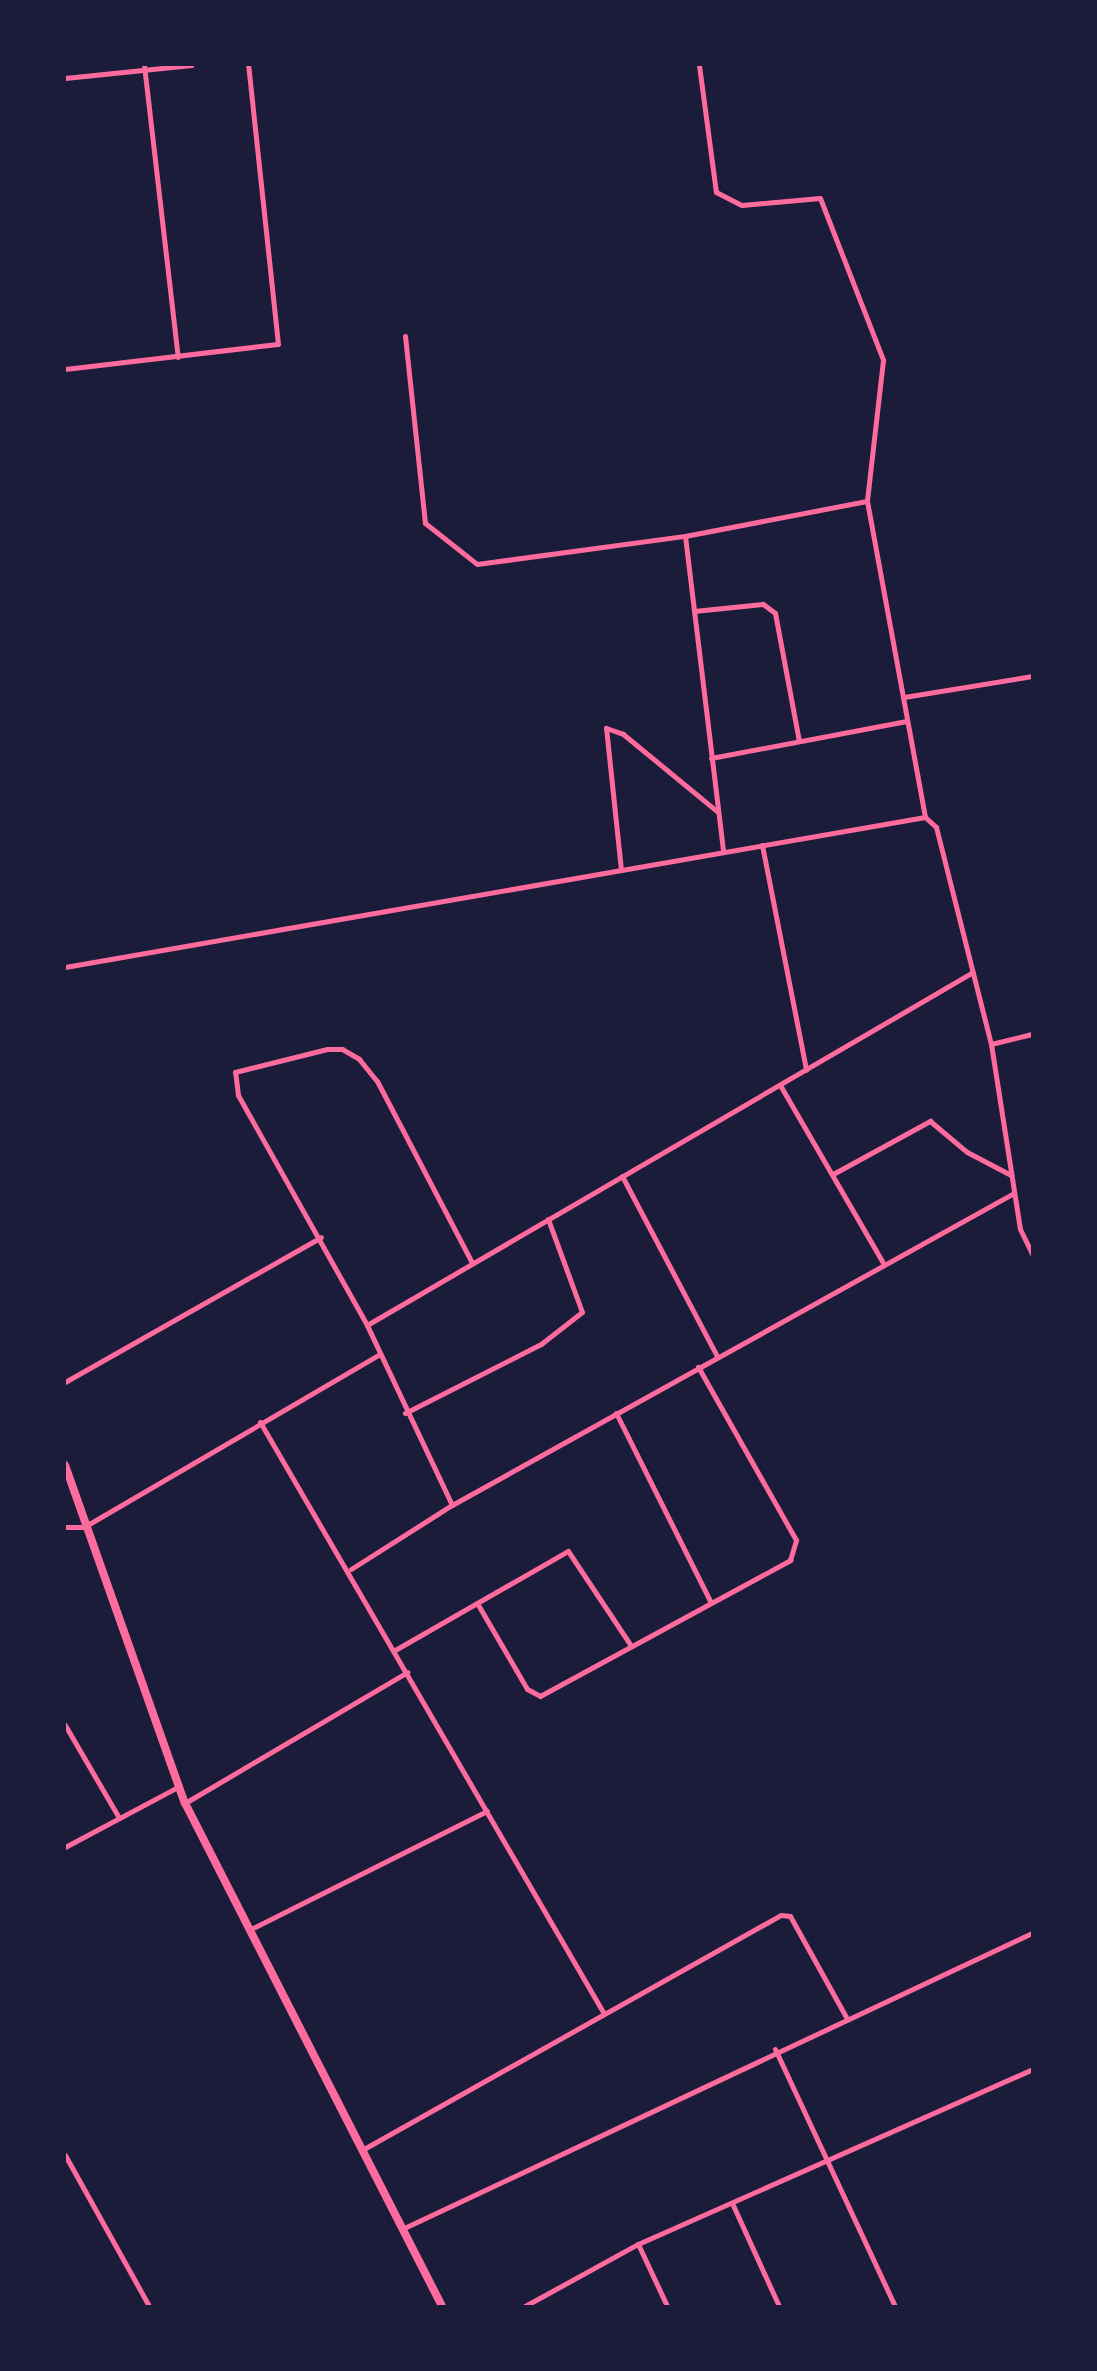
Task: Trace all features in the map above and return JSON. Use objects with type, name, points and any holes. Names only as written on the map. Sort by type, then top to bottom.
[{"type":"highway","points":[[65,1465],[84,1527],[185,1803],[442,2306]]},
{"type":"street","points":[[65,78],[144,67],[191,65]]},
{"type":"street","points":[[65,369],[278,344],[248,65]]},
{"type":"street","points":[[699,65],[716,191],[742,205],[820,198],[883,360],[867,501],[925,817],[936,827],[991,1044],[1020,1229],[1032,1254]]},
{"type":"street","points":[[144,67],[177,357]]},
{"type":"street","points":[[405,336],[425,523],[444,542],[477,564],[685,536],[867,501]]},
{"type":"street","points":[[685,536],[723,852]]},
{"type":"street","points":[[694,611],[763,604],[775,613],[799,741]]},
{"type":"street","points":[[904,697],[1032,676]]},
{"type":"street","points":[[711,758],[907,721]]},
{"type":"street","points":[[621,870],[607,728],[632,741],[718,812]]},
{"type":"street","points":[[65,967],[925,817]]},
{"type":"street","points":[[762,845],[806,1070]]},
{"type":"street","points":[[367,1325],[973,972]]},
{"type":"street","points":[[991,1044],[1032,1034]]},
{"type":"street","points":[[452,1505],[405,1413],[367,1325],[321,1237],[238,1095],[235,1072],[342,1049],[377,1081],[472,1264]]},
{"type":"street","points":[[780,1084],[883,1263]]},
{"type":"street","points":[[833,1174],[930,1121],[967,1152],[1011,1175]]},
{"type":"street","points":[[622,1176],[716,1356]]},
{"type":"street","points":[[351,1569],[452,1505],[883,1263],[1014,1194]]},
{"type":"street","points":[[405,1413],[541,1344],[582,1312],[548,1219]]},
{"type":"street","points":[[65,1382],[321,1237]]},
{"type":"street","points":[[65,1527],[84,1527],[380,1354]]},
{"type":"street","points":[[477,1603],[534,1695],[790,1560],[796,1541],[698,1367]]},
{"type":"street","points":[[616,1413],[711,1602]]},
{"type":"street","points":[[260,1422],[351,1569],[407,1672],[603,2012]]},
{"type":"street","points":[[395,1650],[568,1551],[631,1646]]},
{"type":"street","points":[[185,1803],[407,1672]]},
{"type":"street","points":[[65,1725],[118,1816]]},
{"type":"street","points":[[65,1847],[118,1816],[178,1787]]},
{"type":"street","points":[[249,1930],[487,1811]]},
{"type":"street","points":[[362,2150],[603,2012],[781,1915],[790,1916],[846,2017]]},
{"type":"street","points":[[402,2229],[775,2049],[1032,1933]]},
{"type":"street","points":[[775,2049],[895,2306]]},
{"type":"street","points":[[525,2306],[638,2244],[828,2162],[1032,2069]]},
{"type":"street","points":[[65,2155],[149,2306]]},
{"type":"street","points":[[733,2203],[779,2306]]},
{"type":"street","points":[[638,2244],[667,2306]]}]
